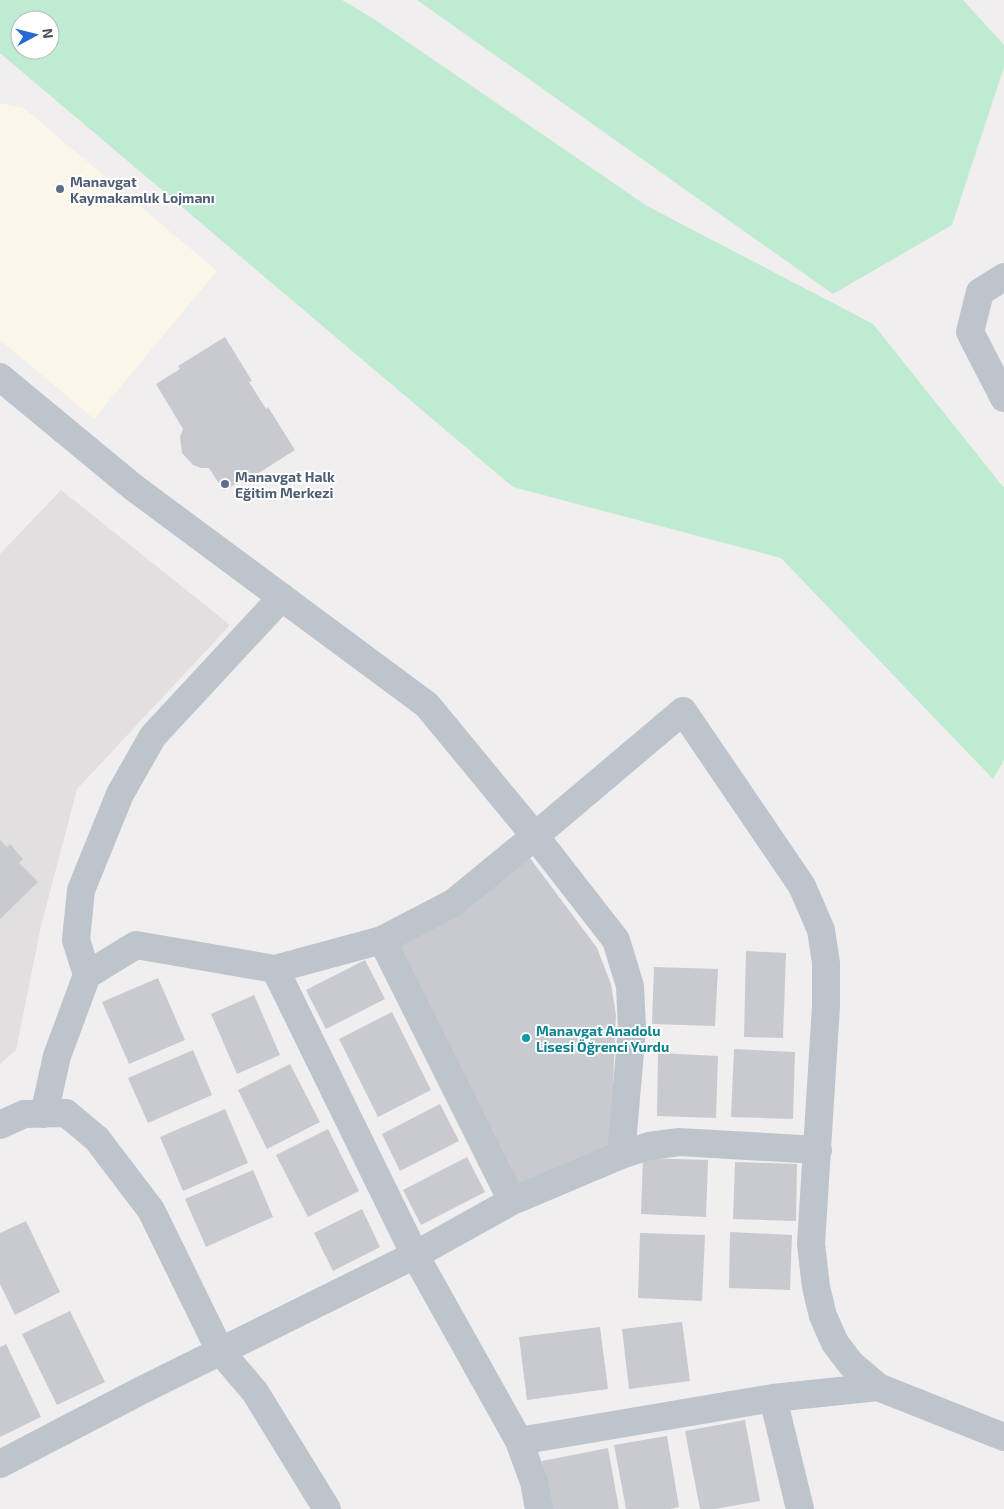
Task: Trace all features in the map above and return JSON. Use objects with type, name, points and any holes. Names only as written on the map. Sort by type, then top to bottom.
[{"type":"street","points":[[1004,277],[980,292],[970,332],[1004,398]]},
{"type":"street","points":[[0,378],[133,487],[427,705],[535,836],[616,940],[630,986],[632,1029],[621,1155]]},
{"type":"street","points":[[44,1114],[58,1056],[87,975],[76,940],[81,890],[120,794],[153,736],[282,597]]},
{"type":"street","points":[[87,975],[136,945],[276,969],[382,940],[453,903],[683,711],[802,886],[821,930],[826,963],[826,1006],[811,1244],[816,1287],[823,1316],[835,1343],[851,1364],[878,1387],[1004,1437]]},
{"type":"street","points":[[382,940],[512,1200]]},
{"type":"street","points":[[276,969],[415,1255],[519,1441],[534,1482],[539,1509]]},
{"type":"street","points":[[0,1125],[24,1114],[66,1113],[97,1139],[151,1210],[220,1351],[255,1392],[327,1509]]},
{"type":"street","points":[[0,1464],[220,1351],[415,1255],[512,1200],[621,1155],[649,1146],[679,1142],[818,1150]]},
{"type":"street","points":[[519,1441],[773,1398],[878,1387]]},
{"type":"street","points":[[255,1392],[310,1509]]},
{"type":"street","points":[[773,1398],[800,1509]]},
{"type":"shaded area","name":"Manavgat Kaymakamlık Lojmanı","points":[[0,103],[24,108],[217,271],[94,419],[0,340]]},
{"type":"shaded area","points":[[61,490],[230,625],[77,789],[41,926],[16,1050],[0,1064],[0,554]]},
{"type":"green space","points":[[0,0],[342,0],[374,19],[647,206],[873,324],[1004,488],[1004,760],[993,779],[781,558],[513,487],[0,53]]},
{"type":"green space","points":[[417,0],[963,0],[1004,45],[1004,67],[952,225],[833,294]]},
{"type":"building","points":[[225,337],[252,381],[249,382],[266,409],[268,407],[295,450],[251,478],[250,475],[224,491],[209,468],[193,465],[182,453],[180,437],[183,429],[156,384],[180,369],[178,366]]},
{"type":"building","points":[[0,840],[7,847],[10,844],[23,859],[19,863],[38,882],[0,919]]},
{"type":"building","name":"Manavgat Anadolu Lisesi Öğrenci Yurdu","points":[[524,850],[597,948],[611,984],[616,1015],[611,1147],[513,1193],[393,952]]},
{"type":"building","points":[[746,951],[786,953],[783,1038],[744,1037]]},
{"type":"building","points":[[365,960],[385,999],[326,1029],[306,990]]},
{"type":"building","points":[[654,967],[718,969],[715,1026],[652,1024]]},
{"type":"building","points":[[158,978],[185,1040],[129,1064],[102,1002]]},
{"type":"building","points":[[254,995],[280,1055],[237,1074],[211,1014]]},
{"type":"building","points":[[392,1012],[431,1090],[378,1117],[339,1039]]},
{"type":"building","points":[[734,1049],[795,1052],[793,1119],[731,1117]]},
{"type":"building","points":[[193,1050],[212,1095],[148,1123],[128,1078]]},
{"type":"building","points":[[658,1053],[718,1056],[716,1118],[657,1116]]},
{"type":"building","points":[[290,1064],[320,1122],[267,1149],[238,1090]]},
{"type":"building","points":[[440,1104],[459,1141],[400,1171],[382,1134]]},
{"type":"building","points":[[225,1109],[248,1163],[183,1191],[160,1137]]},
{"type":"building","points":[[328,1129],[359,1191],[308,1217],[276,1155]]},
{"type":"building","points":[[467,1157],[485,1192],[421,1225],[403,1190]]},
{"type":"building","points":[[643,1158],[708,1160],[706,1217],[641,1214]]},
{"type":"building","points":[[735,1162],[797,1164],[796,1221],[733,1219]]},
{"type":"building","points":[[253,1170],[273,1217],[206,1247],[185,1199]]},
{"type":"building","points":[[362,1209],[380,1247],[333,1271],[314,1233]]},
{"type":"building","points":[[26,1221],[60,1292],[15,1315],[0,1284],[0,1233]]},
{"type":"building","points":[[730,1232],[792,1235],[790,1290],[729,1288]]},
{"type":"building","points":[[640,1233],[705,1235],[702,1301],[638,1298]]},
{"type":"building","points":[[70,1311],[105,1382],[57,1405],[22,1334]]},
{"type":"building","points":[[682,1322],[690,1381],[629,1389],[622,1329]]},
{"type":"building","points":[[600,1327],[608,1389],[527,1400],[519,1337]]},
{"type":"building","points":[[6,1344],[41,1417],[0,1437],[0,1347]]},
{"type":"building","points":[[745,1420],[760,1501],[715,1509],[700,1509],[685,1431]]},
{"type":"building","points":[[667,1436],[679,1507],[670,1509],[626,1509],[614,1445]]},
{"type":"building","points":[[608,1448],[619,1509],[551,1509],[542,1461]]},
{"type":"place","name":"Manavgat Kaymakamlık Lojmanı","points":[[60,189]]},
{"type":"place","name":"Manavgat Halk Eğitim Merkezi","points":[[225,484]]},
{"type":"place","name":"Manavgat Anadolu Lisesi Öğrenci Yurdu","points":[[526,1038]]}]
